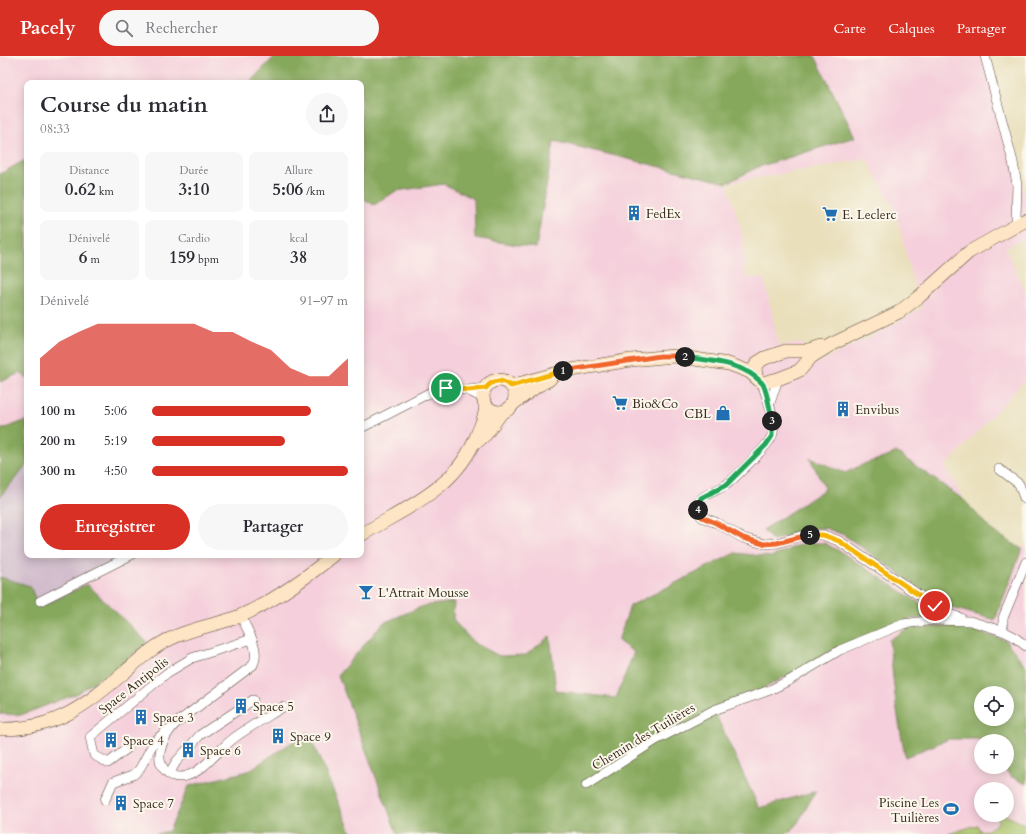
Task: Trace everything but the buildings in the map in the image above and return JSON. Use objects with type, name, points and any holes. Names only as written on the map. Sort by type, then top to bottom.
[{"type":"main road","points":[[511,386],[565,371],[631,360],[667,356],[729,364],[750,372],[759,380],[778,379],[796,372],[811,357],[832,344],[899,312],[920,296],[969,252],[1022,222]]},
{"type":"main road","points":[[729,364],[760,360],[786,351],[809,350],[832,344]]},
{"type":"main road","points":[[795,351],[802,358],[802,366]]},
{"type":"main road","points":[[759,380],[754,372],[755,367],[760,360]]},
{"type":"main road","points":[[485,397],[493,411],[502,412],[509,409],[537,386],[565,371]]},
{"type":"main road","points":[[472,447],[484,419],[485,397],[489,385],[502,381],[511,386],[515,394],[514,404]]},
{"type":"main road","points":[[364,533],[430,495],[450,476],[472,447],[486,434],[502,412]]},
{"type":"main road","points":[[0,729],[26,728],[40,725],[64,716],[88,701],[158,646],[184,634],[240,616],[255,609],[300,581],[330,558]]},
{"type":"street","points":[[985,56],[1013,162],[1017,185],[1016,217],[1022,222]]},
{"type":"street","points":[[770,406],[778,379]]},
{"type":"street","points":[[759,380],[770,406],[773,427],[772,436],[766,445],[733,479],[717,491],[701,498],[698,506],[700,515],[729,529],[743,538],[764,544],[777,543],[804,536],[823,535],[839,541],[946,613],[970,621]]},
{"type":"street","points":[[364,426],[431,392],[440,389],[454,388],[468,390],[485,397]]},
{"type":"street","points":[[999,469],[1019,484],[1026,500]]},
{"type":"street","points":[[40,601],[125,558]]},
{"type":"street","points":[[1003,631],[1003,618],[1009,600],[1026,562]]},
{"type":"street","points":[[105,800],[113,782],[133,775],[139,770],[156,739],[254,665],[257,651],[240,616]]},
{"type":"street","name":"Chemin des Tuilières","points":[[586,785],[656,740],[714,710],[770,690],[790,680],[840,650],[903,624],[934,620],[970,621],[1003,631],[1014,636],[1026,646]]},
{"type":"street","name":"Space Antipolis","points":[[128,748],[108,763],[94,755],[90,737],[167,673],[192,658],[252,639]]},
{"type":"street","points":[[169,774],[176,762],[200,735],[253,700]]},
{"type":"street","points":[[175,724],[164,739],[160,754],[161,762],[169,774],[184,777],[194,773],[234,738],[283,707]]},
{"type":"shaded area","points":[[0,56],[987,56],[1018,167],[1026,203],[1026,238],[1005,247],[1026,294],[1026,379],[945,467],[964,500],[991,530],[1022,548],[1026,545],[1026,834],[0,834]],"holes":[[[867,159],[894,208],[911,275],[922,308],[872,336],[811,366],[801,343],[779,346],[764,278],[745,277],[743,238],[727,183]]]},
{"type":"shaded area","points":[[24,468],[24,558],[138,558],[88,581],[39,608],[30,586],[0,577],[0,497]]},
{"type":"green space","points":[[275,56],[815,56],[855,137],[758,167],[727,183],[554,141],[536,248],[475,238],[474,199],[444,184],[396,191],[374,205],[364,199],[364,80],[252,80]]},
{"type":"green space","points":[[24,161],[24,376],[20,373],[0,382],[0,174]]},
{"type":"green space","points":[[24,421],[24,468],[0,497],[0,430]]},
{"type":"green space","points":[[896,452],[964,500],[991,530],[1022,549],[995,620],[945,606],[844,535],[825,528],[804,529],[773,541],[763,530],[825,489],[810,458],[845,473],[866,463],[887,457]]},
{"type":"green space","points":[[803,543],[824,543],[841,552],[941,617],[910,619],[884,626],[828,653],[716,715],[759,808],[816,791],[796,826],[787,834],[397,834],[338,675],[383,623],[423,606],[454,602],[453,620],[473,642],[499,656],[526,655],[550,636],[556,691],[616,698],[634,652],[618,641],[630,606],[735,553],[771,557]]},
{"type":"green space","points":[[0,577],[30,586],[39,608],[87,584],[147,642],[119,666],[76,694],[21,715],[0,714]]},
{"type":"green space","points":[[959,626],[1005,640],[1026,666],[1026,784],[1008,774],[1014,774],[1014,734],[974,734],[974,739],[949,739],[905,757],[896,705],[889,640],[908,628]]},
{"type":"green space","points":[[308,732],[352,834],[156,834],[169,831],[189,786],[248,771]]},
{"type":"green space","points":[[1014,819],[1026,825],[1026,834],[948,834],[977,825],[980,831],[988,830],[998,823],[1014,822]]},
{"type":"place","name":"FedEx","points":[[634,213]]},
{"type":"place","name":"E. Leclerc","points":[[830,214]]},
{"type":"place","name":"Bio&Co","points":[[620,403]]},
{"type":"place","name":"Envibus","points":[[843,409]]},
{"type":"place","name":"CBL","points":[[723,413]]},
{"type":"place","name":"L'Attrait Mousse","points":[[366,592]]},
{"type":"place","name":"Space 5","points":[[241,706]]},
{"type":"place","name":"Space 3","points":[[141,717]]},
{"type":"place","name":"Space 9","points":[[278,736]]},
{"type":"place","name":"Space 4","points":[[111,740]]},
{"type":"place","name":"Space 6","points":[[188,750]]},
{"type":"place","name":"Space 7","points":[[121,803]]},
{"type":"place","name":"Piscine Les Tuilières","points":[[951,809]]},
{"type":"route","points":[[446,388],[468,390],[486,388],[493,382],[498,381],[502,381],[511,386],[565,371],[660,356],[674,356],[719,362],[750,372],[762,383],[771,410],[773,427],[772,436],[766,445],[733,479],[717,491],[701,498],[698,506],[700,515],[729,529],[743,538],[764,544],[777,543],[804,536],[823,535],[839,541],[935,606]]}]
